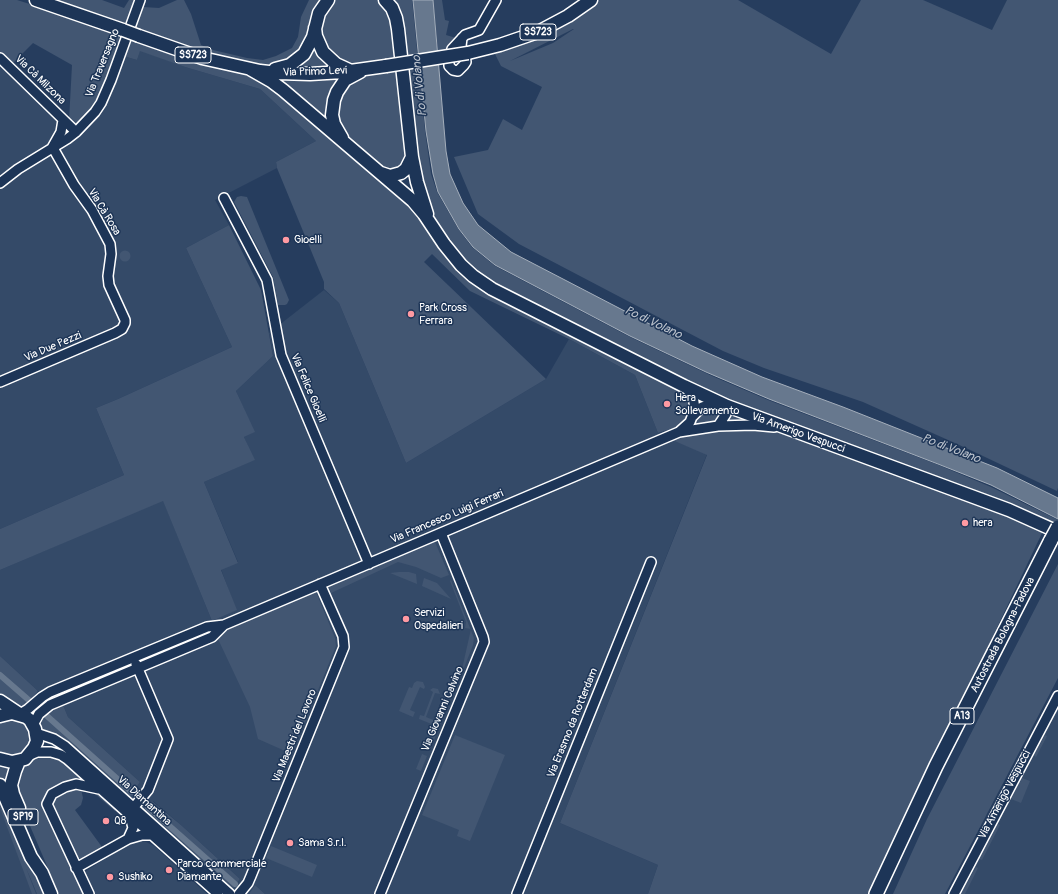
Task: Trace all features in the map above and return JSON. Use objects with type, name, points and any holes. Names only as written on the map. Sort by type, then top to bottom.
[{"type":"highway","name":"Autostrada Bologna-Padova","points":[[886,894],[890,882],[944,769],[1056,540],[1058,527]]},
{"type":"highway","name":"Autostrada Bologna-Padova","points":[[876,894],[936,766],[1056,540]]},
{"type":"main road","name":"Via Primo Levi","points":[[36,0],[202,58],[255,70],[278,73],[310,74],[350,71],[386,66],[468,53],[508,43],[538,32],[568,16],[591,0]]},
{"type":"main road","points":[[255,70],[281,69],[298,60],[309,46],[319,13],[328,0]]},
{"type":"main road","points":[[385,0],[392,8],[398,29],[412,157],[423,201],[435,229]]},
{"type":"main road","points":[[315,28],[319,44],[325,55],[336,64],[350,71]]},
{"type":"main road","points":[[352,149],[342,138],[334,124],[332,115],[334,100],[340,86],[345,80],[371,68]]},
{"type":"main road","points":[[255,70],[271,81],[405,194],[420,208],[435,229]]},
{"type":"main road","points":[[380,173],[390,176],[401,173],[406,169],[412,157]]},
{"type":"main road","points":[[405,194],[411,171],[412,157]]},
{"type":"main road","name":"Via Amerigo Vespucci","points":[[435,229],[461,265],[473,276],[492,289],[684,386],[727,406],[784,428],[1037,522],[1056,540]]},
{"type":"main road","points":[[0,701],[30,720],[35,729],[37,741],[30,755],[19,762],[0,759]]},
{"type":"main road","points":[[0,716],[7,713],[19,714]]},
{"type":"main road","name":"SP19","points":[[19,762],[11,785],[13,794],[40,856],[42,873]]},
{"type":"main road","name":"SP19","points":[[0,785],[31,857],[42,873],[51,894]]},
{"type":"street","name":"Via Traversagno","points":[[0,183],[18,169],[52,149],[76,132],[95,112],[101,103],[111,80],[140,0]]},
{"type":"street","points":[[462,38],[465,35],[479,30],[496,0]]},
{"type":"street","name":"Via Cà Milzona","points":[[0,58],[76,132]]},
{"type":"street","name":"Via Cà Milzona","points":[[52,149],[61,132],[63,120]]},
{"type":"street","name":"Via Cà Rosa","points":[[52,149],[74,185],[92,210],[110,244],[111,254],[108,276],[109,286],[125,320],[122,329],[115,333]]},
{"type":"street","name":"Via Felice Gioelli","points":[[224,198],[267,280],[281,355],[369,564]]},
{"type":"street","name":"Via Due Pezzi","points":[[0,382],[115,333]]},
{"type":"street","points":[[684,386],[693,396],[695,409],[693,416]]},
{"type":"street","name":"Via Francesco Luigi Ferrari","points":[[679,432],[690,422],[693,416],[702,407],[720,404],[727,406]]},
{"type":"street","points":[[718,426],[726,414],[727,406]]},
{"type":"street","name":"Via Francesco Luigi Ferrari","points":[[19,714],[50,692],[207,627],[224,625],[679,432],[718,426],[752,425],[784,428]]},
{"type":"street","name":"Via Giovanni Calvino","points":[[380,894],[484,642],[441,533]]},
{"type":"street","name":"Via Erasmo da Rotterdam","points":[[517,894],[651,562]]},
{"type":"street","name":"Via Maestri del Lavoro","points":[[239,894],[248,883],[251,876],[343,651],[343,636],[320,584]]},
{"type":"street","name":"Via Francesco Luigi Ferrari","points":[[35,729],[39,714],[47,707],[212,637],[224,625]]},
{"type":"street","points":[[128,839],[133,828],[132,811],[148,790],[168,739],[134,657]]},
{"type":"street","points":[[50,692],[56,703]]},
{"type":"street","name":"Via Amerigo Vespucci","points":[[954,894],[1058,696]]},
{"type":"street","name":"Via Diamantina","points":[[35,729],[65,746],[132,811],[230,894]]},
{"type":"street","name":"Via Diamantina","points":[[30,755],[43,751],[61,755],[100,789],[132,811],[152,835],[218,894]]},
{"type":"street","points":[[89,894],[47,807],[47,802],[52,794],[71,785],[76,784],[100,789]]},
{"type":"street","points":[[76,868],[128,839],[152,835]]},
{"type":"shaded area","points":[[0,0],[17,0],[130,36],[190,60],[257,77],[275,89],[416,211],[478,285],[682,389],[689,395],[692,408],[686,421],[677,427],[658,433],[635,375],[569,339],[470,291],[432,254],[424,262],[546,379],[406,463],[339,303],[324,289],[324,282],[277,168],[276,162],[316,141],[260,89],[185,67],[140,51],[137,60],[116,54],[98,98],[88,113],[75,126],[69,121],[72,65],[33,43],[12,64],[0,53]]},
{"type":"shaded area","points":[[55,0],[102,0],[124,8],[129,0],[137,0],[126,25]]},
{"type":"shaded area","points":[[177,0],[184,0],[191,14],[201,45],[213,50],[263,60],[276,56],[292,48],[298,37],[301,17],[309,0],[323,0],[305,45],[297,57],[273,67],[260,66],[207,54],[135,28],[143,7],[159,8]]},
{"type":"shaded area","points":[[335,0],[378,0],[385,7],[392,24],[395,59],[351,66],[346,65],[323,44],[320,26],[323,16]]},
{"type":"shaded area","points":[[394,0],[412,0],[425,131],[431,174],[437,192],[459,230],[472,247],[495,266],[630,337],[712,376],[768,400],[936,464],[991,487],[1058,520],[1058,529],[733,403],[506,292],[466,264],[439,228],[429,209],[415,161],[401,16]]},
{"type":"shaded area","name":"Po di Volano","points":[[413,0],[433,0],[446,151],[450,174],[463,203],[478,225],[511,252],[692,346],[762,377],[843,407],[997,468],[1058,498],[1058,519],[991,485],[769,399],[706,372],[630,336],[495,265],[473,247],[459,229],[438,192],[433,174],[426,131]]},
{"type":"shaded area","points":[[433,0],[442,0],[445,20],[449,21],[446,35],[456,38],[456,41],[449,49],[438,51]]},
{"type":"shaded area","points":[[600,0],[738,0],[831,54],[861,0],[923,0],[992,30],[1007,0],[1058,0],[1057,491],[863,402],[764,368],[723,351],[519,244],[478,214],[454,157],[488,150],[503,119],[522,130],[542,87],[501,66],[495,54],[549,35]],"holes":[[[574,29],[553,43],[510,61]]]},
{"type":"shaded area","points":[[315,38],[338,68],[290,69]]},
{"type":"shaded area","points":[[140,50],[185,67],[260,89],[316,141],[276,162],[277,168],[215,200],[229,225],[186,248],[232,347],[96,408],[124,475],[0,529],[0,53],[74,126],[88,113],[98,98],[116,54],[137,60]]},
{"type":"shaded area","points":[[396,71],[406,154],[406,162],[398,172],[385,170],[347,137],[337,125],[338,96],[343,87],[363,75]]},
{"type":"shaded area","points":[[270,77],[342,78],[332,127]]},
{"type":"shaded area","points":[[237,197],[247,197],[289,300],[285,305],[278,305],[273,277],[234,202]]},
{"type":"shaded area","points":[[229,225],[261,290],[273,356],[236,391],[255,432],[244,437],[255,460],[204,482],[238,563],[221,570],[237,610],[212,621],[163,501],[0,570],[0,529],[124,475],[96,408],[232,347],[186,248]]},
{"type":"shaded area","points":[[123,251],[127,251],[129,252],[129,260],[123,261],[120,258],[120,254]]},
{"type":"shaded area","points":[[324,290],[339,303],[406,463],[546,379],[569,339],[635,375],[658,433],[707,454],[560,823],[658,865],[648,894],[265,894],[255,885],[249,894],[235,894],[231,891],[240,879],[153,801],[143,811],[128,799],[140,782],[68,717],[63,705],[38,691],[0,656],[0,570],[163,500],[212,621],[236,610],[221,569],[238,562],[204,482],[254,460],[244,437],[254,432],[236,391],[273,356],[269,333]]},
{"type":"shaded area","points":[[715,408],[721,412],[717,421],[713,423],[690,426],[704,411]]},
{"type":"shaded area","points":[[731,414],[748,421],[725,421]]},
{"type":"shaded area","points":[[735,427],[781,431],[1013,517],[1043,531],[870,894],[648,894],[658,865],[560,823],[707,455],[672,440],[692,433]]},
{"type":"shaded area","points":[[435,542],[449,575],[441,578],[416,567],[398,562],[331,593],[329,587]]},
{"type":"shaded area","points":[[1058,564],[1058,678],[945,894],[893,894],[927,819]]},
{"type":"shaded area","points":[[399,572],[416,574],[417,584],[390,573]]},
{"type":"shaded area","points":[[424,578],[437,583],[451,599],[422,586]]},
{"type":"shaded area","points":[[451,580],[470,629],[465,628],[466,622],[450,581]]},
{"type":"shaded area","points":[[316,592],[335,638],[336,646],[292,754],[258,739],[250,707],[218,639],[227,630]]},
{"type":"shaded area","points":[[471,630],[474,638],[473,645],[460,678]]},
{"type":"shaded area","points":[[199,632],[202,639],[148,662],[145,655]]},
{"type":"shaded area","points":[[0,656],[38,691],[26,705],[22,707],[15,705],[0,696]]},
{"type":"shaded area","points":[[119,665],[122,673],[62,699],[59,691]]},
{"type":"shaded area","points":[[417,681],[423,682],[425,687],[424,689],[420,687],[410,710],[415,712],[413,717],[399,711],[409,687],[412,688],[414,683]]},
{"type":"shaded area","points":[[433,688],[438,689],[440,694],[435,693],[426,717],[441,723],[439,727],[419,719],[420,715],[424,716],[433,692],[430,690]]},
{"type":"shaded area","points":[[63,705],[68,717],[140,782],[128,799],[41,729],[43,719],[57,707]]},
{"type":"shaded area","points":[[1058,705],[1058,894],[959,894]]},
{"type":"shaded area","points":[[21,717],[34,734],[28,754],[0,757],[0,719]]},
{"type":"shaded area","points":[[431,733],[436,735],[430,750],[425,748]]},
{"type":"shaded area","points":[[455,735],[505,755],[470,841],[457,836],[459,830],[422,815]]},
{"type":"shaded area","points":[[1045,735],[1047,736],[1036,757],[1034,755]]},
{"type":"shaded area","points":[[422,754],[427,756],[421,771],[416,769]]},
{"type":"shaded area","points":[[38,756],[50,756],[57,758],[85,781],[84,783],[48,795],[85,894],[59,894],[16,793],[20,769]]},
{"type":"shaded area","points":[[0,767],[11,769],[7,787],[0,777]]},
{"type":"shaded area","points":[[1022,778],[1030,781],[1021,803],[1011,799]]},
{"type":"shaded area","points":[[74,787],[81,789],[83,798],[81,805],[75,810],[104,848],[83,859],[75,857],[50,808],[53,798]]},
{"type":"shaded area","points":[[0,791],[45,894],[37,894],[26,868],[36,894],[32,894],[0,808]]},
{"type":"shaded area","points":[[97,791],[117,809],[115,811],[95,794]]},
{"type":"shaded area","points":[[152,801],[181,825],[240,879],[231,891],[143,811]]},
{"type":"shaded area","points":[[0,808],[37,894],[0,894]]},
{"type":"shaded area","points":[[998,824],[1000,825],[982,860],[979,859]]},
{"type":"shaded area","name":"Parco commerciale Diamante","points":[[140,840],[154,846],[207,894],[85,894],[77,877],[128,844]]},
{"type":"shaded area","points":[[271,846],[317,865],[312,877],[266,858]]},
{"type":"shaded area","points":[[976,867],[978,868],[965,894],[961,894]]},
{"type":"shaded area","points":[[255,885],[265,894],[249,894]]},
{"type":"waterway","points":[[0,675],[31,702]]},
{"type":"waterway","points":[[47,716],[132,792]]},
{"type":"waterway","points":[[148,807],[235,884]]},
{"type":"place","name":"Gioelli","points":[[286,240]]},
{"type":"place","name":"Park Cross Ferrara","points":[[411,314]]},
{"type":"place","name":"Hera Sollevamento","points":[[667,404]]},
{"type":"place","name":"hera","points":[[965,523]]},
{"type":"place","name":"Servizi Ospedalieri","points":[[406,619]]},
{"type":"place","name":"Q8","points":[[106,821]]},
{"type":"place","name":"Sama S.r.l.","points":[[290,843]]},
{"type":"place","name":"Parco commerciale Diamante","points":[[169,870]]},
{"type":"place","name":"Sushiko","points":[[110,877]]}]
